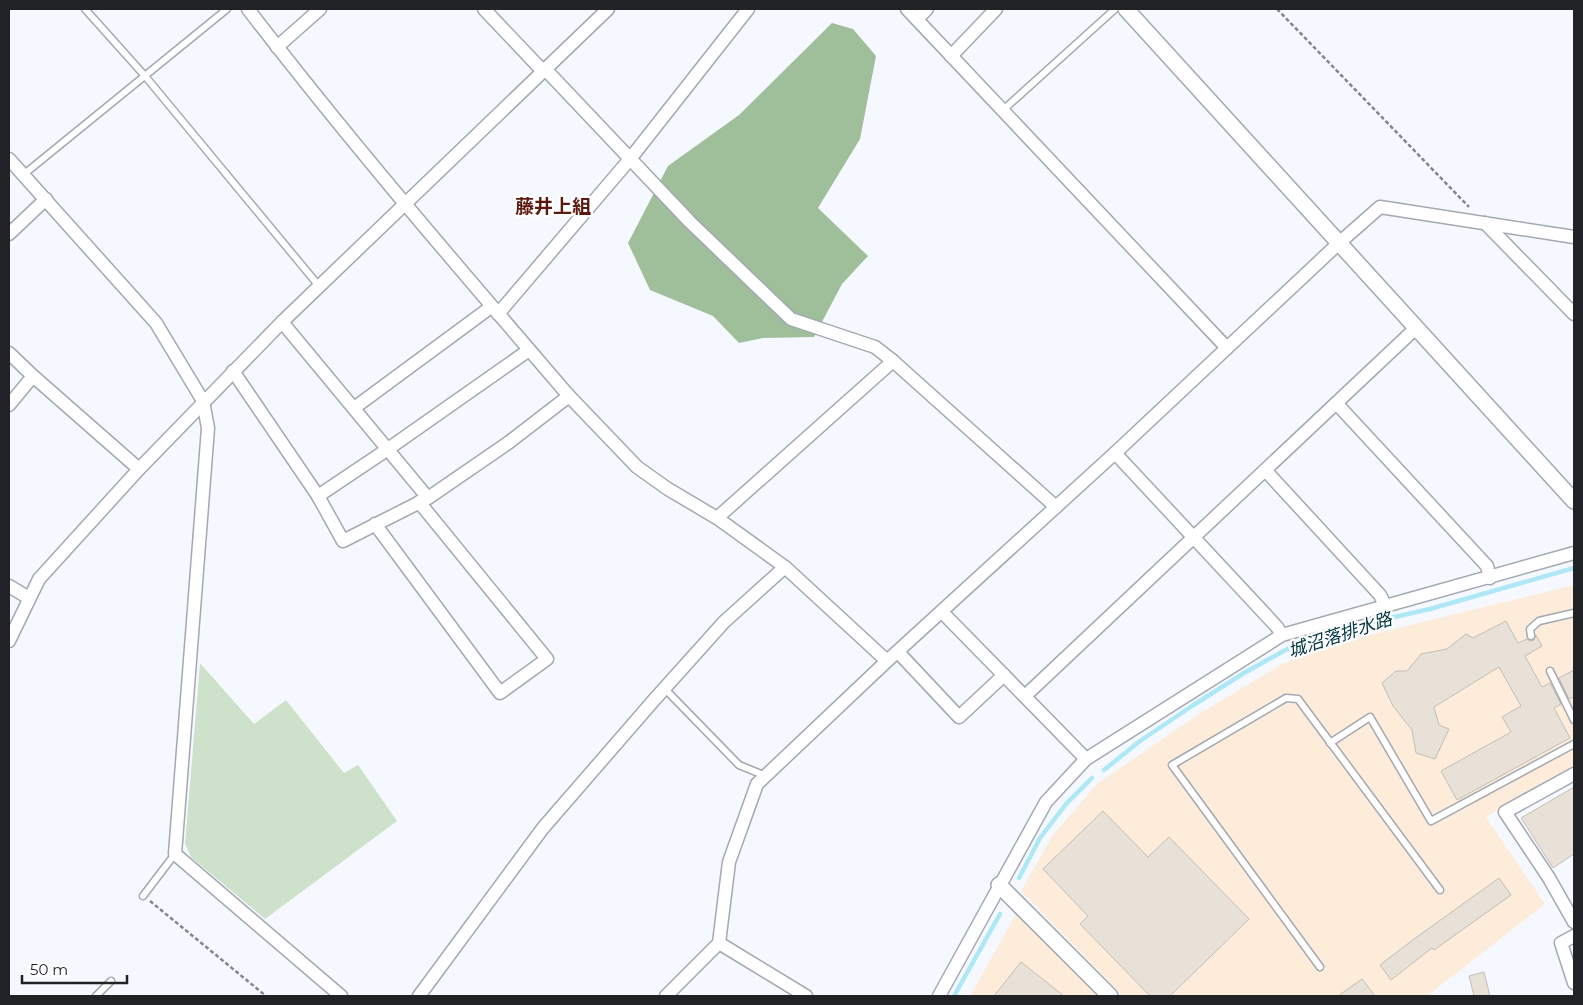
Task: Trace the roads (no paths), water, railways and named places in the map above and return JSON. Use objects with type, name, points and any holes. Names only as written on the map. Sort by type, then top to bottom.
[{"type":"street","points":[[248,9],[277,47],[494,310],[569,396],[637,467],[668,489],[717,518],[785,566],[887,661]]},
{"type":"street","points":[[277,47],[320,9]]},
{"type":"street","points":[[484,9],[538,66],[546,70],[690,222],[791,318],[875,347],[1056,507]]},
{"type":"street","points":[[9,641],[39,579],[204,400],[318,286],[608,9]]},
{"type":"street","points":[[354,408],[494,310],[630,159],[748,9]]},
{"type":"street","points":[[907,9],[1227,348]]},
{"type":"street","points":[[916,19],[927,9]]},
{"type":"street","points":[[951,56],[996,9]]},
{"type":"street","points":[[1126,9],[1572,495]]},
{"type":"street","points":[[9,159],[156,323],[204,400],[208,428],[175,854],[341,996]]},
{"type":"street","points":[[9,234],[46,199]]},
{"type":"street","points":[[666,996],[718,944],[729,862],[757,784],[887,661],[1380,207],[1574,237]]},
{"type":"street","points":[[1485,223],[1574,314]]},
{"type":"street","points":[[282,322],[388,449],[424,500],[547,659],[500,693],[376,524]]},
{"type":"street","points":[[1025,696],[1417,327]]},
{"type":"street","points":[[318,496],[529,350]]},
{"type":"street","points":[[9,353],[139,469]]},
{"type":"street","points":[[717,518],[893,361]]},
{"type":"street","points":[[233,371],[318,496],[343,541],[424,500],[508,444],[569,396]]},
{"type":"street","points":[[9,405],[34,376]]},
{"type":"street","points":[[1337,404],[1487,566],[1490,578]]},
{"type":"street","points":[[1115,453],[1278,627],[1282,635]]},
{"type":"street","points":[[1266,471],[1380,595],[1385,605]]},
{"type":"street","points":[[939,996],[1046,802],[1086,759],[1282,635],[1574,553]]},
{"type":"street","points":[[419,996],[543,828],[664,688],[724,622],[785,566]]},
{"type":"street","points":[[9,586],[30,598]]},
{"type":"street","points":[[942,612],[1086,759]]},
{"type":"street","points":[[898,652],[959,717],[1004,675]]},
{"type":"street","points":[[1574,774],[1506,812],[1549,878],[1574,922]]},
{"type":"street","points":[[999,885],[1110,996]]},
{"type":"street","points":[[1574,936],[1561,943],[1574,984]]},
{"type":"street","points":[[718,944],[806,996]]},
{"type":"lane","points":[[85,9],[144,76],[318,286]]},
{"type":"lane","points":[[23,174],[227,9]]},
{"type":"lane","points":[[1002,111],[1115,9]]},
{"type":"lane","points":[[1531,636],[1530,629],[1539,621],[1574,614]]},
{"type":"lane","points":[[1550,671],[1574,720]]},
{"type":"lane","points":[[664,688],[740,765],[766,776]]},
{"type":"lane","points":[[1320,968],[1172,765],[1286,698],[1298,700],[1440,890]]},
{"type":"lane","points":[[1330,743],[1370,717],[1431,822],[1574,744]]},
{"type":"lane","points":[[143,896],[175,854]]},
{"type":"lane","points":[[96,996],[111,981]]},
{"type":"waterway","name":"城沼落排水路","points":[[1104,770],[1140,741],[1192,706],[1244,673],[1289,648],[1363,624],[1430,609],[1574,568]]},
{"type":"waterway","name":"城沼落排水路","points":[[1019,878],[1040,838],[1066,804],[1092,778]]},
{"type":"waterway","name":"城沼落排水路","points":[[954,996],[1000,914]]},
{"type":"district","name":"藤井上組","points":[[553,206]]}]
